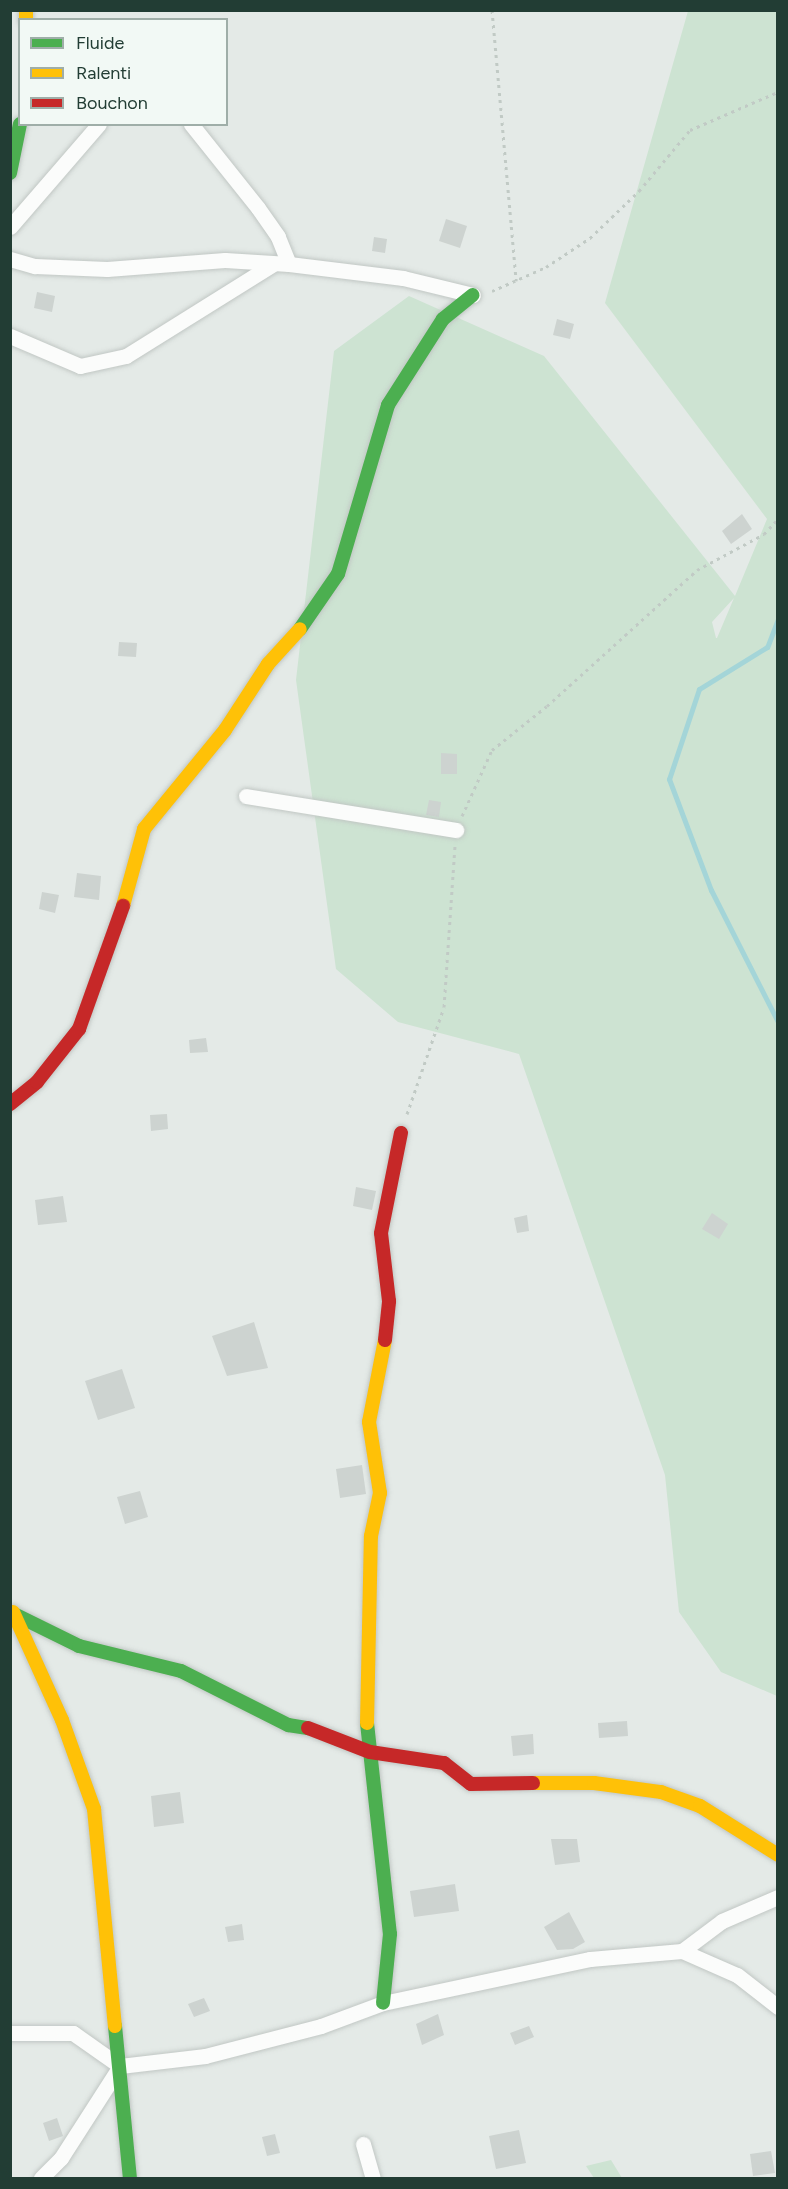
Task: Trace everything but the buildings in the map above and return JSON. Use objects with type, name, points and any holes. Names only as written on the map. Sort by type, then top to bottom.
[{"type":"street","points":[[10,173],[20,126]]},
{"type":"street","points":[[10,227],[97,126]]},
{"type":"street","points":[[193,126],[258,208],[278,237],[289,264]]},
{"type":"street","points":[[10,259],[35,266],[107,269],[225,260],[289,264],[404,278],[472,296]]},
{"type":"street","points":[[10,336],[80,366],[126,356],[273,264]]},
{"type":"street","points":[[10,1104],[37,1082],[79,1029],[122,911],[144,829],[225,730],[268,664],[312,615],[338,574],[388,405],[443,319],[472,296]]},
{"type":"street","points":[[246,796],[456,830]]},
{"type":"street","points":[[383,2003],[390,1934],[367,1716],[371,1536],[380,1493],[369,1422],[382,1360],[389,1301],[381,1233],[401,1133]]},
{"type":"street","points":[[12,1611],[79,1646],[181,1671],[228,1698],[288,1725],[321,1730],[370,1752],[444,1763],[471,1784],[594,1783],[661,1792],[700,1806],[777,1855]]},
{"type":"street","points":[[12,1611],[62,1720],[94,1809],[130,2178]]},
{"type":"street","points":[[682,1952],[722,1921],[777,1897]]},
{"type":"street","points":[[10,2033],[73,2034],[120,2066],[205,2056],[321,2026],[383,2003],[590,1959],[682,1952],[737,1975],[777,2007]]},
{"type":"street","points":[[41,2178],[61,2158],[120,2066]]},
{"type":"street","points":[[363,2144],[371,2174],[383,2178]]},
{"type":"path","points":[[492,10],[516,281]]},
{"type":"path","points":[[472,296],[516,281],[590,238],[639,191],[690,130],[777,93]]},
{"type":"path","points":[[401,1133],[444,1007],[456,830],[492,750],[547,706],[697,570],[764,534],[777,519]]},
{"type":"green space","points":[[688,11],[777,11],[777,1696],[721,1672],[679,1612],[665,1475],[519,1054],[398,1022],[336,969],[296,680],[334,351],[409,296],[544,356],[735,596],[767,519],[605,303]],"holes":[[[734,598],[717,638],[712,622]]]},
{"type":"green space","points":[[611,2160],[622,2178],[594,2178],[586,2166]]},
{"type":"waterway","points":[[778,619],[767,647],[699,689],[669,779],[711,890],[778,1022]]},
{"type":"traffic: fast","points":[[10,173],[20,126]]},
{"type":"traffic: fast","points":[[300,629],[338,574],[388,405],[443,319],[473,295]]},
{"type":"traffic: fast","points":[[10,1612],[79,1646],[181,1671],[288,1725],[308,1728]]},
{"type":"traffic: fast","points":[[367,1723],[390,1934],[383,2003]]},
{"type":"traffic: fast","points":[[115,2026],[130,2178]]},
{"type":"traffic: slow","points":[[26,10],[26,18]]},
{"type":"traffic: slow","points":[[123,906],[144,829],[225,730],[268,664],[300,629]]},
{"type":"traffic: slow","points":[[367,1723],[371,1536],[380,1493],[369,1422],[385,1340]]},
{"type":"traffic: slow","points":[[13,1612],[62,1720],[94,1809],[115,2026]]},
{"type":"traffic: slow","points":[[533,1783],[594,1783],[661,1792],[700,1806],[778,1855]]},
{"type":"traffic: jam","points":[[10,1104],[37,1082],[79,1029],[123,906]]},
{"type":"traffic: jam","points":[[385,1340],[389,1301],[381,1233],[401,1133]]},
{"type":"traffic: jam","points":[[308,1728],[370,1752],[444,1763],[471,1784],[533,1783]]}]
